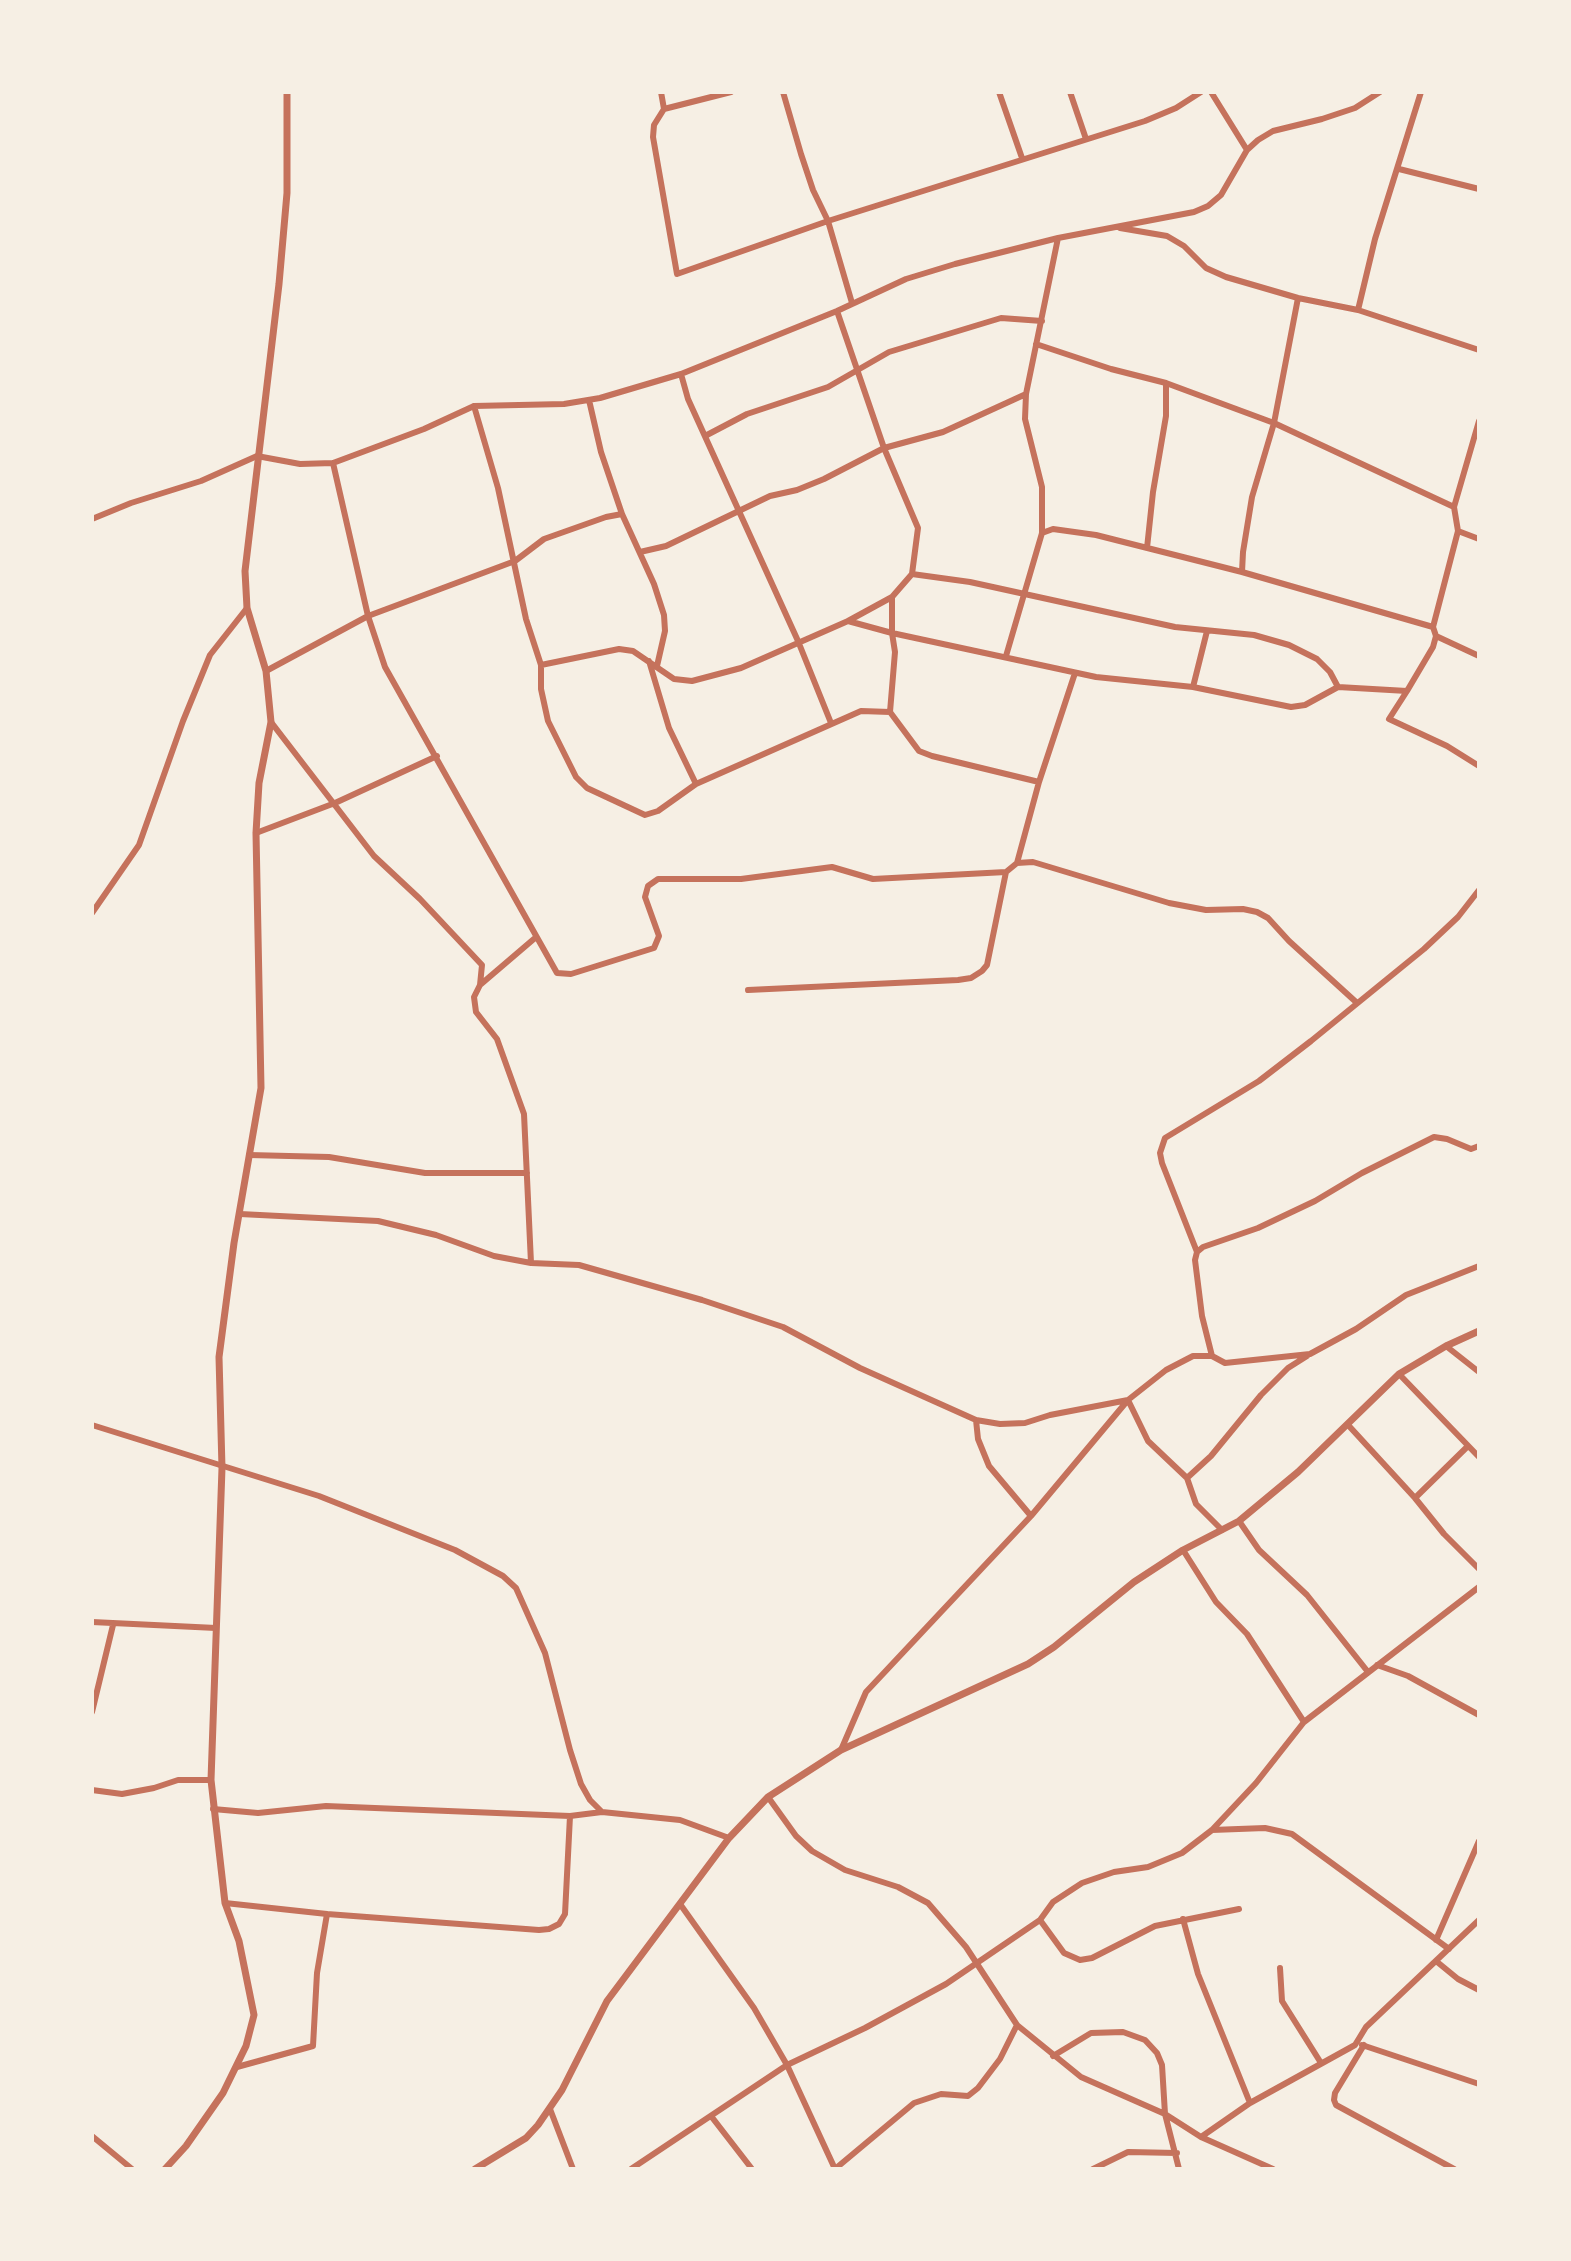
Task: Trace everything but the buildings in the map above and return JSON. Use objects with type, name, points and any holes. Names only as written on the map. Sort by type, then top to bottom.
[{"type":"street","points":[[165,2169],[186,2146],[223,2093],[246,2046],[254,2015],[239,1941],[225,1903],[211,1780],[222,1468],[219,1357],[261,1088],[256,833],[259,783],[271,722],[266,671],[247,608],[245,571],[287,193],[287,92]]},
{"type":"street","points":[[661,92],[664,109],[654,125],[653,137],[677,274],[828,221],[1145,121],[1176,108],[1201,92]]},
{"type":"street","points":[[664,109],[731,92]]},
{"type":"street","points":[[783,92],[809,178],[828,221],[852,303]]},
{"type":"street","points":[[999,92],[1022,158]]},
{"type":"street","points":[[1070,92],[1086,139]]},
{"type":"street","points":[[1211,92],[1247,150]]},
{"type":"street","points":[[92,519],[201,481],[257,456],[300,464],[333,463],[424,429],[474,406],[564,404],[589,400],[681,374],[837,311],[906,279],[1058,238],[1162,219],[1208,206],[1221,195],[1247,150],[1273,131],[1355,108],[1380,92]]},
{"type":"street","points":[[1358,310],[1375,239],[1421,92]]},
{"type":"street","points":[[1399,169],[1479,189]]},
{"type":"street","points":[[1113,227],[1167,236],[1216,273],[1298,298],[1358,310],[1479,350]]},
{"type":"street","points":[[1006,656],[1042,533],[1042,487],[1037,462],[1028,441],[1026,394],[1058,238]]},
{"type":"street","points":[[1242,572],[1252,497],[1274,423],[1298,298]]},
{"type":"street","points":[[541,665],[619,649],[633,651],[674,679],[692,681],[741,668],[848,621],[892,597],[912,574],[918,528],[884,448],[837,311]]},
{"type":"street","points":[[705,436],[747,414],[828,387],[889,352],[1001,318],[1042,321]]},
{"type":"street","points":[[1036,344],[1166,383],[1274,423],[1454,507]]},
{"type":"street","points":[[681,374],[705,436],[798,641],[831,723]]},
{"type":"street","points":[[1147,548],[1166,416],[1166,383]]},
{"type":"street","points":[[640,552],[666,546],[770,496],[824,479],[884,448],[943,432],[1026,394]]},
{"type":"street","points":[[589,400],[601,452],[622,514],[664,615],[665,631],[657,666]]},
{"type":"street","points":[[474,406],[498,488],[526,619],[541,665],[541,689],[548,721],[576,777],[587,788],[645,815],[658,811],[696,784],[831,723],[861,711],[890,712]]},
{"type":"street","points":[[1479,421],[1454,507],[1458,531],[1433,627],[1436,636],[1433,647],[1389,719],[1447,746],[1479,766]]},
{"type":"street","points":[[333,463],[368,616],[385,667],[437,756],[552,969],[562,974],[647,951],[658,943],[659,936],[645,897],[648,886],[658,879],[741,879],[832,867],[873,879],[1006,872],[1017,863],[1039,782],[1075,673]]},
{"type":"street","points":[[266,671],[368,616],[515,561],[544,539],[622,514]]},
{"type":"street","points":[[1042,533],[1053,529],[1096,535],[1242,572],[1433,627]]},
{"type":"street","points":[[1458,531],[1479,539]]},
{"type":"street","points":[[912,574],[1025,593],[1175,627],[1254,635],[1289,645],[1317,659],[1330,672],[1338,687]]},
{"type":"street","points":[[892,597],[895,652],[890,712],[919,751],[949,762],[983,767],[1039,782]]},
{"type":"street","points":[[92,913],[139,845],[210,655],[247,608]]},
{"type":"street","points":[[848,621],[1075,673],[1193,687],[1291,707],[1305,705],[1338,687],[1407,691]]},
{"type":"street","points":[[1193,687],[1207,631]]},
{"type":"street","points":[[1436,636],[1479,656]]},
{"type":"street","points":[[649,660],[669,728],[696,784]]},
{"type":"street","points":[[271,722],[374,856],[479,960],[483,971],[474,997],[476,1012],[497,1039],[524,1114],[531,1263]]},
{"type":"street","points":[[256,833],[335,803],[437,756]]},
{"type":"street","points":[[1017,863],[1033,862],[1169,903],[1206,910],[1257,912],[1268,918],[1356,1002]]},
{"type":"street","points":[[748,990],[971,978],[987,965],[1006,872]]},
{"type":"street","points":[[1212,1356],[1202,1316],[1195,1260],[1197,1252],[1162,1163],[1161,1145],[1165,1138],[1259,1081],[1424,949],[1458,917],[1479,890]]},
{"type":"street","points":[[480,985],[535,938]]},
{"type":"street","points":[[1197,1252],[1315,1201],[1434,1137],[1471,1149],[1479,1146]]},
{"type":"street","points":[[249,1155],[329,1157],[425,1173],[527,1173]]},
{"type":"street","points":[[240,1214],[378,1221],[436,1235],[494,1256],[531,1263],[579,1265],[783,1327],[860,1368],[976,1420],[1000,1424],[1025,1423],[1128,1400]]},
{"type":"street","points":[[1187,1478],[1211,1456],[1279,1377],[1310,1354],[1356,1329],[1406,1295],[1479,1266]]},
{"type":"street","points":[[475,2169],[488,2166],[526,2138],[550,2109],[607,2001],[729,1838],[768,1797],[841,1750],[1028,1664],[1054,1647],[1134,1582],[1183,1550],[1239,1521],[1349,1426],[1399,1374],[1446,1346],[1479,1331]]},
{"type":"street","points":[[1446,1346],[1479,1372]]},
{"type":"street","points":[[841,1750],[866,1692],[1031,1516],[1128,1400],[1166,1370],[1193,1356],[1212,1356],[1225,1363],[1310,1354]]},
{"type":"street","points":[[1399,1374],[1479,1457]]},
{"type":"street","points":[[1128,1400],[1148,1441],[1187,1478],[1196,1504],[1222,1530]]},
{"type":"street","points":[[976,1420],[978,1439],[989,1466],[1031,1516]]},
{"type":"street","points":[[92,1425],[319,1496],[383,1520],[483,1563],[516,1588],[545,1653],[581,1784],[602,1812]]},
{"type":"street","points":[[1349,1426],[1479,1569]]},
{"type":"street","points":[[1415,1498],[1468,1446]]},
{"type":"street","points":[[1239,1521],[1259,1550],[1307,1595],[1368,1672]]},
{"type":"street","points":[[1183,1550],[1216,1602],[1247,1634],[1304,1722]]},
{"type":"street","points":[[631,2169],[787,2065],[865,2028],[946,1984],[1040,1920],[1053,1902],[1082,1883],[1114,1872],[1148,1867],[1182,1853],[1212,1830],[1256,1783],[1304,1722],[1479,1587]]},
{"type":"street","points":[[92,1622],[216,1628]]},
{"type":"street","points":[[92,1712],[113,1625]]},
{"type":"street","points":[[1377,1665],[1408,1676],[1479,1715]]},
{"type":"street","points":[[92,1790],[122,1794],[178,1780],[211,1780]]},
{"type":"street","points":[[768,1797],[796,1836],[812,1851],[845,1870],[898,1887],[928,1903],[978,1963],[1017,2025],[1081,2077],[1165,2114],[1201,2137],[1273,2169]]},
{"type":"street","points":[[213,1809],[258,1813],[326,1806],[570,1816],[602,1812],[680,1820],[729,1838]]},
{"type":"street","points":[[225,1903],[327,1914],[549,1929],[559,1924],[565,1914],[570,1816]]},
{"type":"street","points":[[1212,1830],[1265,1828],[1292,1834],[1449,1949]]},
{"type":"street","points":[[1436,1940],[1479,1841]]},
{"type":"street","points":[[680,1904],[754,2008],[787,2065],[835,2169],[914,2103],[941,2094],[968,2096],[1000,2059],[1017,2025]]},
{"type":"street","points":[[1040,1920],[1064,1953],[1080,1960],[1092,1958],[1155,1926],[1239,1909]]},
{"type":"street","points":[[237,2067],[313,2046],[317,1973],[327,1914]]},
{"type":"street","points":[[1183,1919],[1198,1974],[1250,2103]]},
{"type":"street","points":[[1355,2045],[1366,2027],[1479,1920]]},
{"type":"street","points":[[1436,1961],[1458,1979],[1479,1990]]},
{"type":"street","points":[[1280,1968],[1282,2001],[1321,2063]]},
{"type":"street","points":[[1053,2056],[1091,2033],[1123,2032],[1145,2040],[1157,2053],[1162,2065],[1165,2114],[1179,2169]]},
{"type":"street","points":[[1201,2137],[1250,2103],[1355,2045],[1364,2045],[1479,2084]]},
{"type":"street","points":[[1364,2045],[1335,2093],[1336,2105],[1454,2169]]},
{"type":"street","points":[[550,2109],[573,2169]]},
{"type":"street","points":[[711,2116],[752,2169]]},
{"type":"street","points":[[92,2136],[132,2169]]},
{"type":"street","points":[[1093,2169],[1128,2152],[1177,2153]]}]
